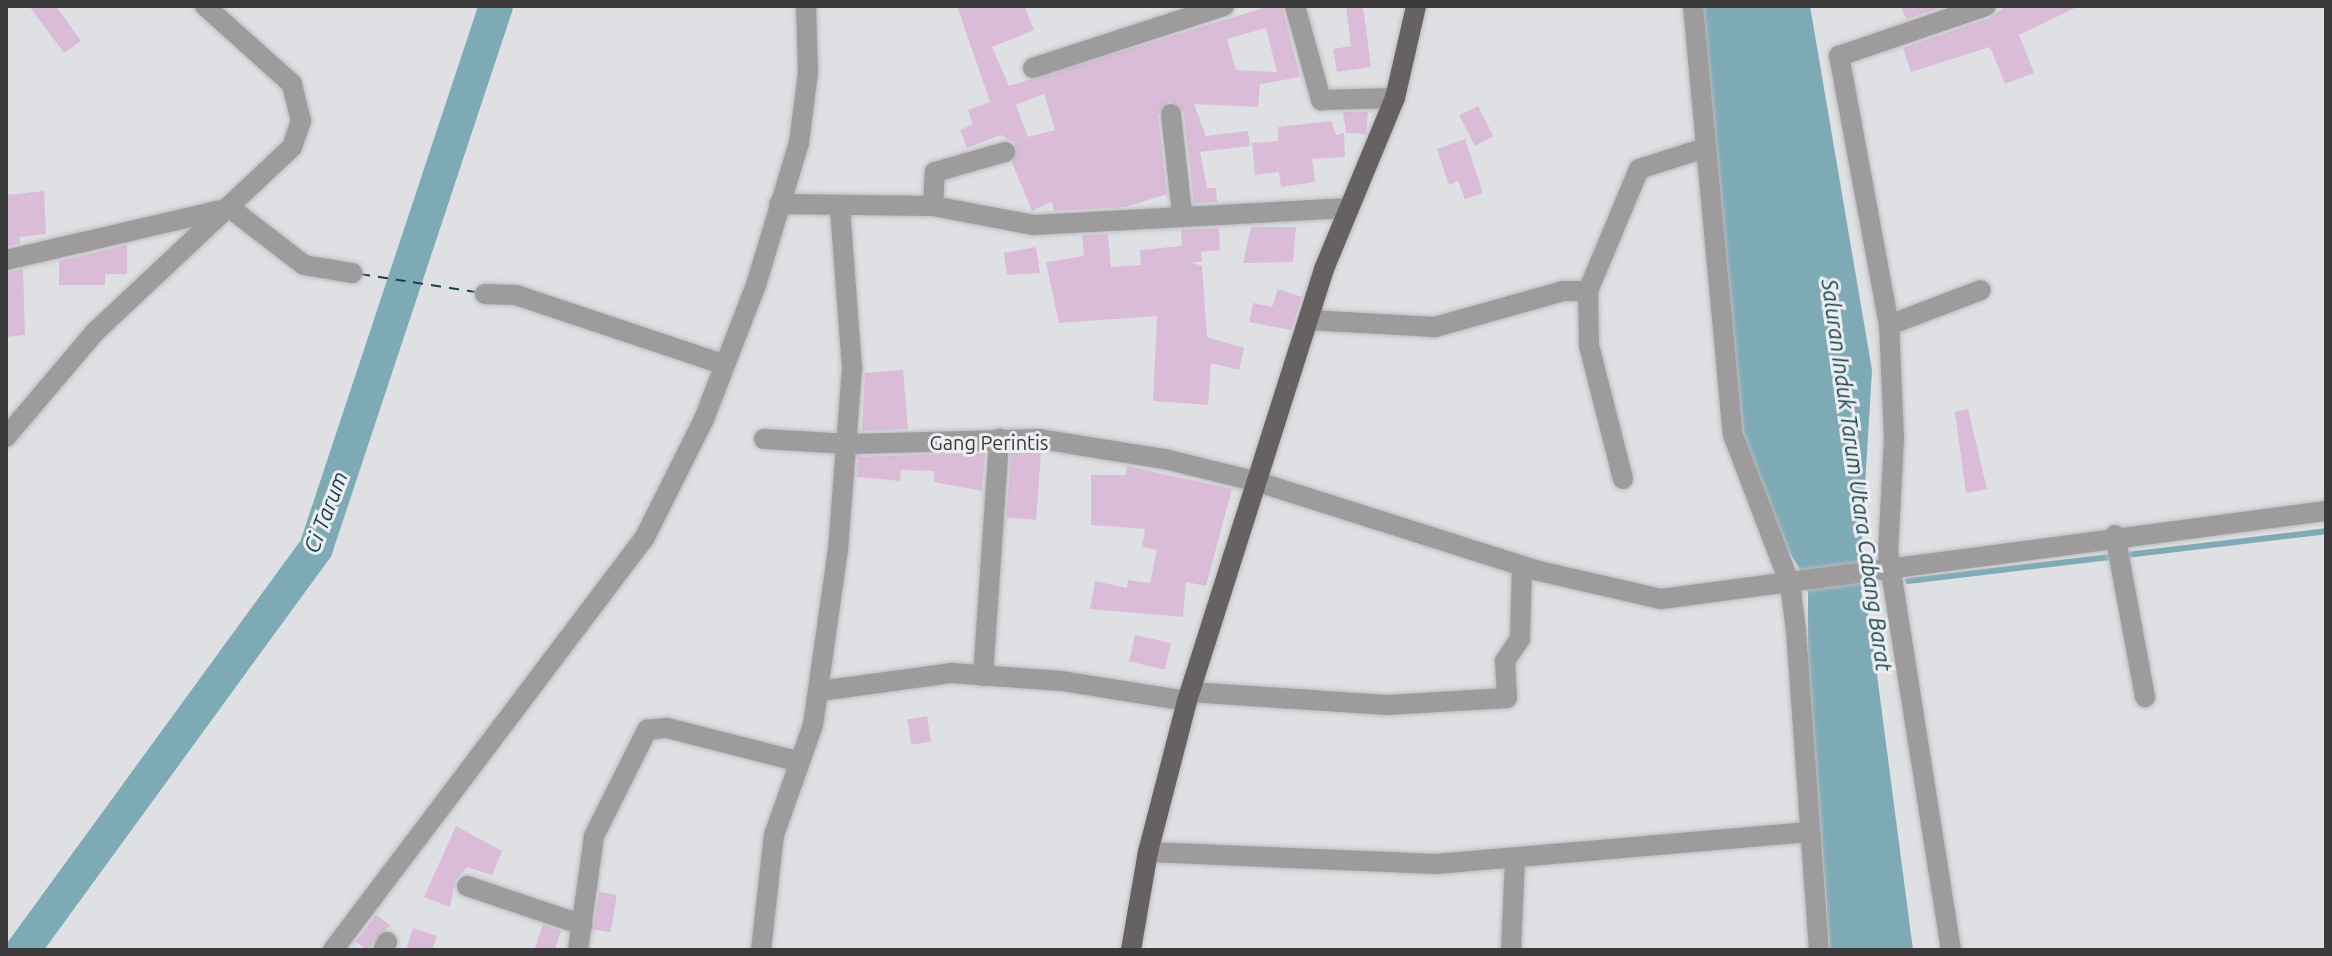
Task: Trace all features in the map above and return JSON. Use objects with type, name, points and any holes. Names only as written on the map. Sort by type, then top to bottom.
[{"type":"main road","points":[[1131,950],[1148,852],[1189,696],[1346,208],[1395,98],[1416,6]]},
{"type":"street","points":[[6,437],[95,332],[285,159],[297,133],[299,108],[292,84],[205,6]]},
{"type":"street","points":[[1033,68],[1224,6]]},
{"type":"street","points":[[1295,6],[1321,100],[1395,98]]},
{"type":"street","points":[[1693,6],[1733,435],[1799,583],[1806,832],[1819,950]]},
{"type":"street","points":[[1951,950],[1881,573],[1889,325],[1839,56],[1986,6]]},
{"type":"street","points":[[333,950],[645,537],[725,365],[799,143],[808,73],[808,8]]},
{"type":"street","points":[[1171,114],[1182,214]]},
{"type":"street","points":[[1623,479],[1589,346],[1588,291],[1639,169],[1705,148]]},
{"type":"street","points":[[933,206],[933,173],[1005,152]]},
{"type":"street","points":[[779,204],[933,206],[1034,225],[1182,214],[1346,208]]},
{"type":"street","points":[[761,950],[774,835],[800,762],[820,691],[849,444],[852,368],[840,207]]},
{"type":"street","points":[[6,260],[230,208]]},
{"type":"street","points":[[230,208],[304,265],[352,273]]},
{"type":"street","points":[[1889,325],[1981,290]]},
{"type":"street","points":[[1308,320],[1435,327],[1563,291],[1588,291]]},
{"type":"street","points":[[485,294],[516,295],[725,365]]},
{"type":"street","name":"Gang Perintis","points":[[764,439],[849,444],[1040,439],[1155,458],[1258,482],[1522,566],[1661,599],[1881,573],[2326,511]]},
{"type":"street","points":[[983,676],[999,439]]},
{"type":"street","points":[[2116,541],[2145,697]]},
{"type":"street","points":[[820,691],[929,674],[1062,681],[1189,696],[1387,705],[1507,698],[1505,661],[1520,639],[1522,566]]},
{"type":"street","points":[[578,950],[594,836],[647,730],[667,728],[800,762]]},
{"type":"street","points":[[1148,852],[1312,864],[1515,859],[1806,832]]},
{"type":"street","points":[[1511,950],[1515,859]]},
{"type":"street","points":[[467,886],[583,925]]},
{"type":"water","name":"Saluran Induk Tarum Utara Cabang Barat","points":[[1697,6],[1810,6],[1872,370],[1859,586],[1870,621],[1913,950],[1830,950],[1808,661],[1808,582],[1789,552],[1745,446]]},
{"type":"building","points":[[29,6],[56,6],[81,41],[64,53]]},
{"type":"building","points":[[957,6],[1024,6],[1034,30],[992,47],[1009,86],[1270,6],[1282,6],[1300,77],[1260,84],[1258,107],[1194,104],[1206,136],[1248,131],[1250,146],[1200,152],[1207,188],[1216,188],[1217,202],[1194,203],[1184,113],[1170,101],[1158,115],[1167,194],[1126,207],[1054,211],[1052,202],[1032,211],[1012,163],[1015,143],[1001,135],[967,148],[960,130],[973,124],[968,110],[990,102]],"holes":[[[1266,28],[1277,72],[1236,70],[1227,39]],[[1044,94],[1055,130],[1028,137],[1016,105]]]},
{"type":"building","points":[[1346,6],[1363,6],[1371,67],[1337,72],[1333,49],[1351,46]]},
{"type":"building","points":[[1901,6],[1935,6],[1937,9],[1906,19]]},
{"type":"building","points":[[2006,6],[2077,7],[2019,35],[2034,73],[2005,84],[1990,47],[1911,72],[1903,48],[1990,18]]},
{"type":"building","points":[[1478,106],[1493,136],[1475,146],[1459,116]]},
{"type":"building","points":[[1343,112],[1368,112],[1366,134],[1346,133]]},
{"type":"building","points":[[1331,121],[1336,135],[1344,133],[1345,157],[1312,159],[1315,182],[1281,187],[1279,172],[1255,175],[1252,143],[1278,141],[1278,127]]},
{"type":"building","points":[[1465,139],[1483,193],[1465,199],[1458,181],[1449,185],[1437,149]]},
{"type":"building","points":[[44,191],[46,234],[20,237],[20,243],[6,247],[6,195]]},
{"type":"building","points":[[1251,227],[1296,227],[1293,262],[1243,263]]},
{"type":"building","points":[[1219,228],[1220,250],[1201,252],[1202,262],[1190,262],[1202,266],[1207,337],[1244,348],[1239,370],[1211,363],[1208,405],[1153,401],[1157,316],[1059,323],[1046,262],[1084,256],[1082,235],[1108,234],[1111,267],[1141,265],[1140,250],[1182,246],[1181,230]]},
{"type":"building","points":[[127,245],[127,274],[105,274],[105,285],[59,285],[59,261]]},
{"type":"building","points":[[1036,247],[1040,273],[1007,275],[1004,253]]},
{"type":"building","points":[[23,269],[25,335],[6,337],[6,273]]},
{"type":"building","points":[[1278,289],[1302,297],[1291,330],[1249,322],[1253,303],[1272,307]]},
{"type":"building","points":[[903,370],[908,429],[862,431],[865,373]]},
{"type":"building","points":[[1968,409],[1987,489],[1966,493],[1955,412]]},
{"type":"building","points":[[1011,450],[1041,452],[1036,520],[1006,518]]},
{"type":"building","points":[[985,453],[982,491],[934,482],[934,471],[901,470],[900,481],[857,477],[858,457]]},
{"type":"building","points":[[1127,466],[1232,489],[1206,586],[1186,582],[1183,617],[1090,609],[1095,581],[1127,588],[1128,580],[1150,583],[1157,550],[1142,547],[1145,529],[1091,525],[1091,475],[1126,475]]},
{"type":"building","points":[[1135,635],[1171,643],[1165,670],[1129,661]]},
{"type":"building","points":[[927,716],[931,742],[911,745],[907,719]]},
{"type":"building","points":[[456,826],[502,851],[492,875],[467,867],[455,881],[450,907],[424,897]]},
{"type":"building","points":[[599,892],[617,895],[611,932],[593,930]]},
{"type":"building","points":[[376,915],[390,925],[367,950],[356,942]]},
{"type":"building","points":[[543,925],[561,931],[555,950],[534,950]]},
{"type":"building","points":[[413,928],[437,936],[432,950],[406,950]]},
{"type":"waterway","name":"Ci Tarum","points":[[23,950],[316,548],[496,6]]},
{"type":"waterway","points":[[1908,581],[2326,531]]},
{"type":"waterway","name":"Saluran Induk Tarum Utara Cabang Barat","points":[[1859,587],[1877,584]]},
{"type":"ferry route","points":[[360,274],[476,292]]}]
